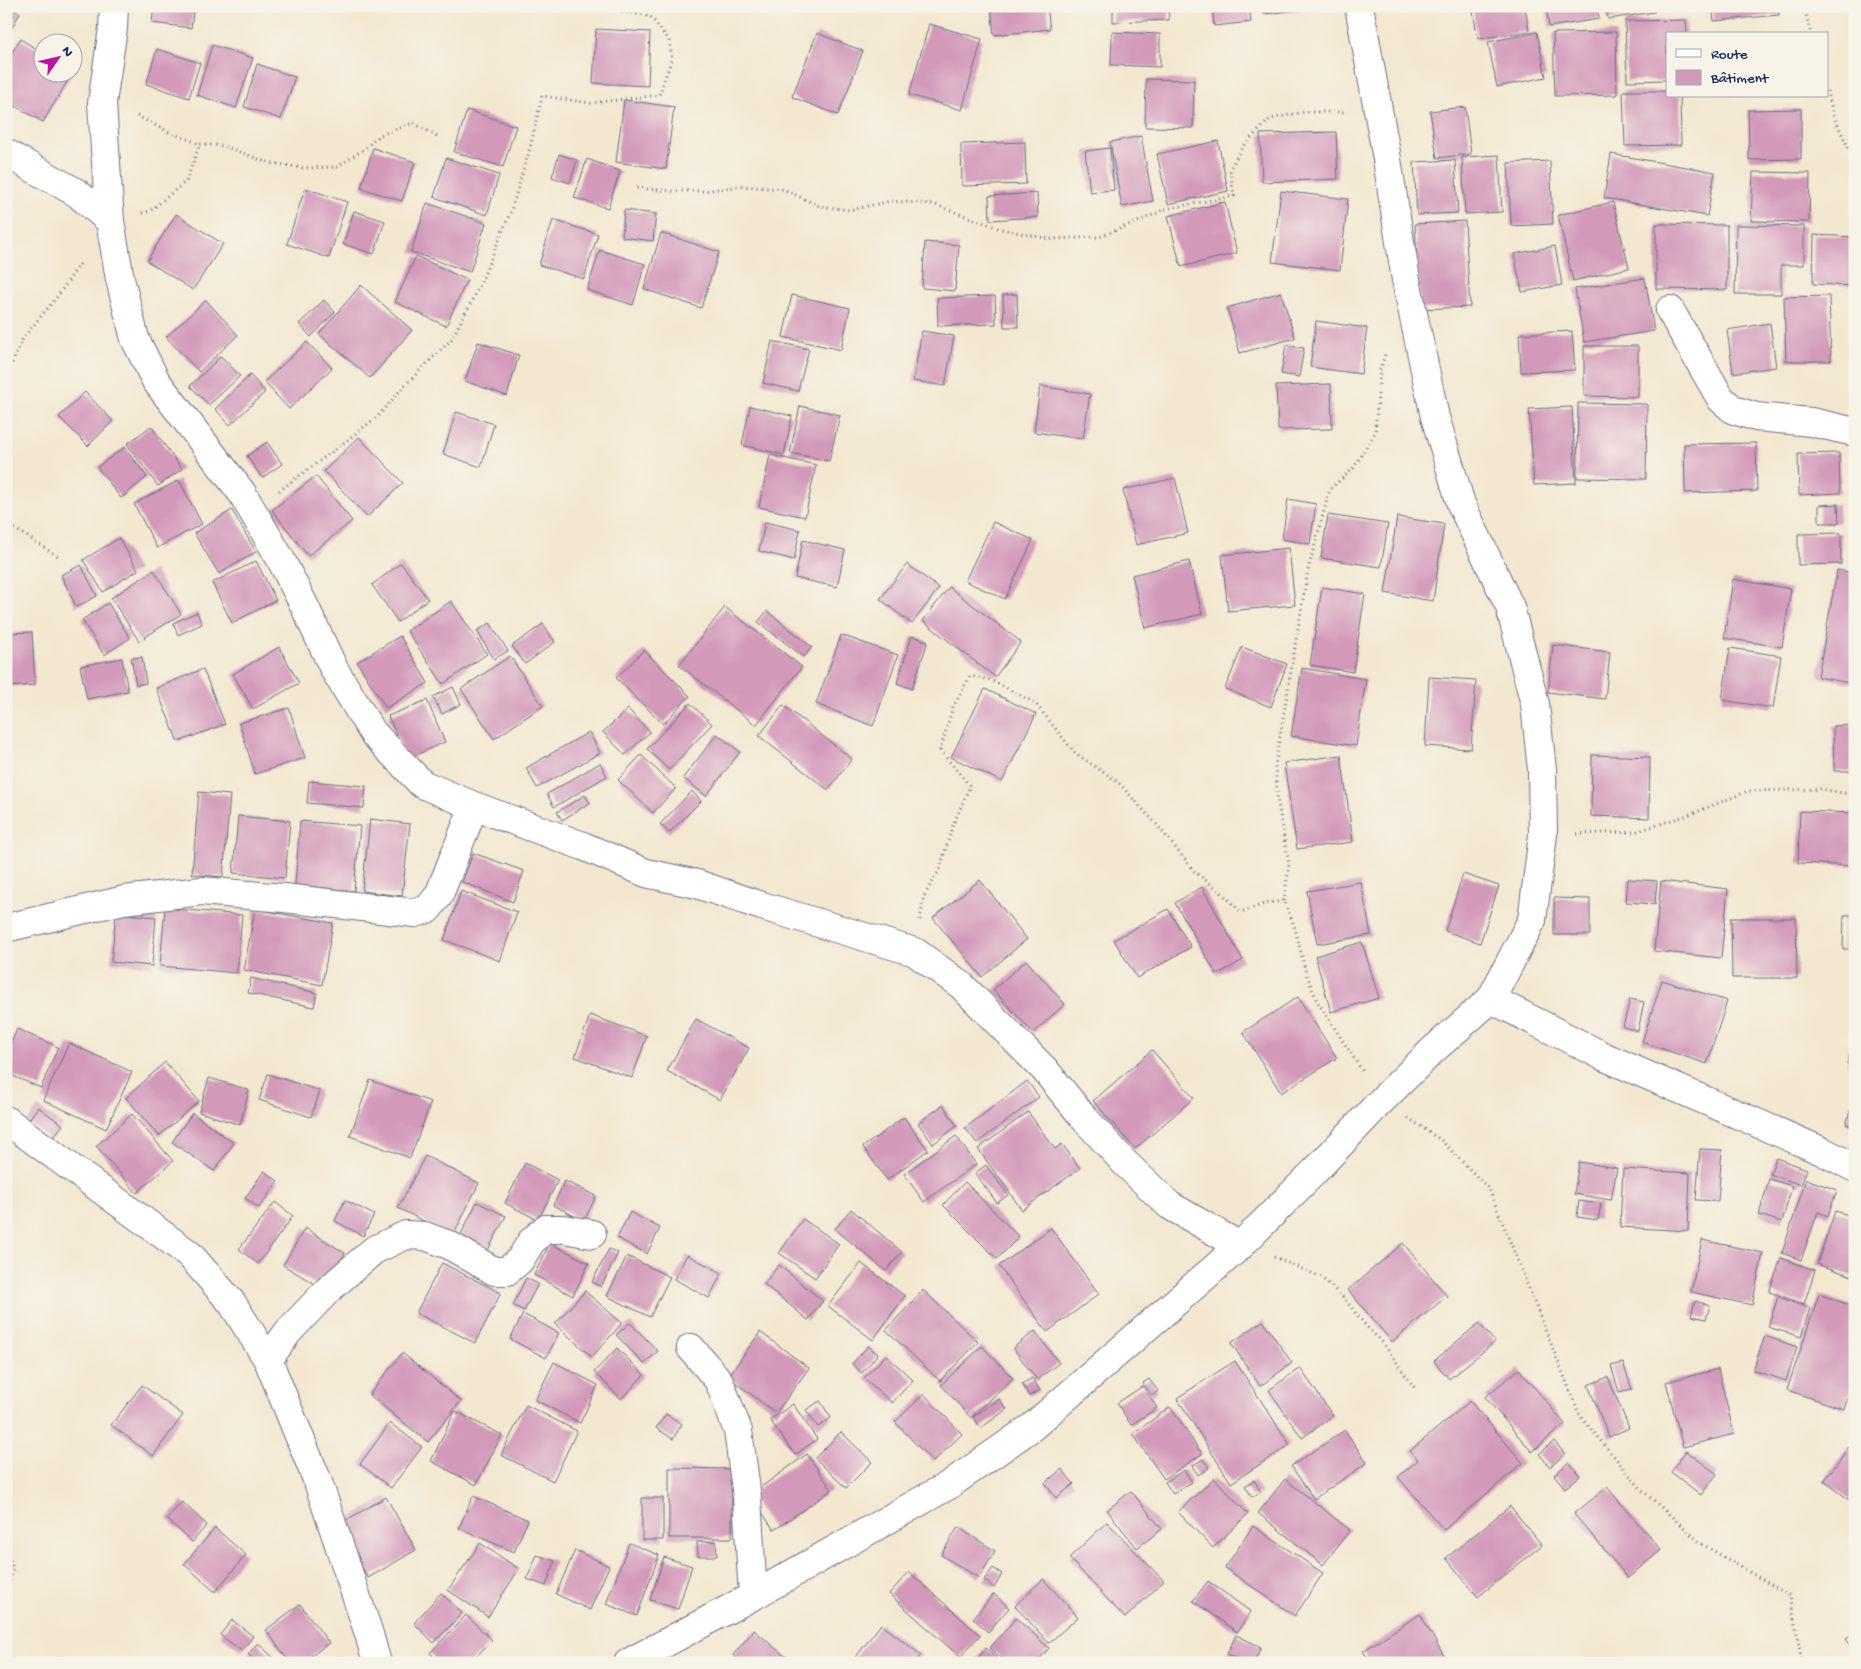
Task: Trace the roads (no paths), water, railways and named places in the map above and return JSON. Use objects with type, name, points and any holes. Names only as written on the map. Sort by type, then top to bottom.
[{"type":"street","points":[[114,6],[113,28],[102,103],[110,221],[120,279],[135,339],[156,381],[242,494],[280,558],[334,669],[374,733],[422,784],[474,806],[583,846],[646,873],[697,884],[915,952],[961,985],[1045,1070],[1084,1118],[1126,1164],[1169,1205],[1240,1246]]},
{"type":"street","points":[[628,1663],[753,1596],[948,1485],[1032,1427],[1240,1246],[1314,1172],[1381,1100],[1490,999],[1532,920],[1544,835],[1542,770],[1535,704],[1510,607],[1461,504],[1435,417],[1406,280],[1386,153],[1358,6]]},
{"type":"street","points":[[6,153],[77,193],[110,221]]},
{"type":"street","points":[[1670,310],[1720,398],[1734,410],[1756,417],[1811,422],[1855,432]]},
{"type":"street","points":[[6,928],[124,900],[202,891],[415,913],[428,909],[439,895],[474,806]]},
{"type":"street","points":[[1490,999],[1605,1057],[1824,1152],[1855,1168]]},
{"type":"street","points":[[6,1120],[189,1254],[232,1303],[268,1360],[318,1482],[377,1663]]},
{"type":"street","points":[[268,1360],[288,1332],[328,1290],[374,1250],[406,1235],[425,1236],[449,1245],[494,1271],[507,1271],[520,1260],[531,1242],[545,1229],[564,1229],[592,1234]]},
{"type":"street","points":[[691,1348],[719,1381],[738,1432],[747,1497],[753,1596]]}]
